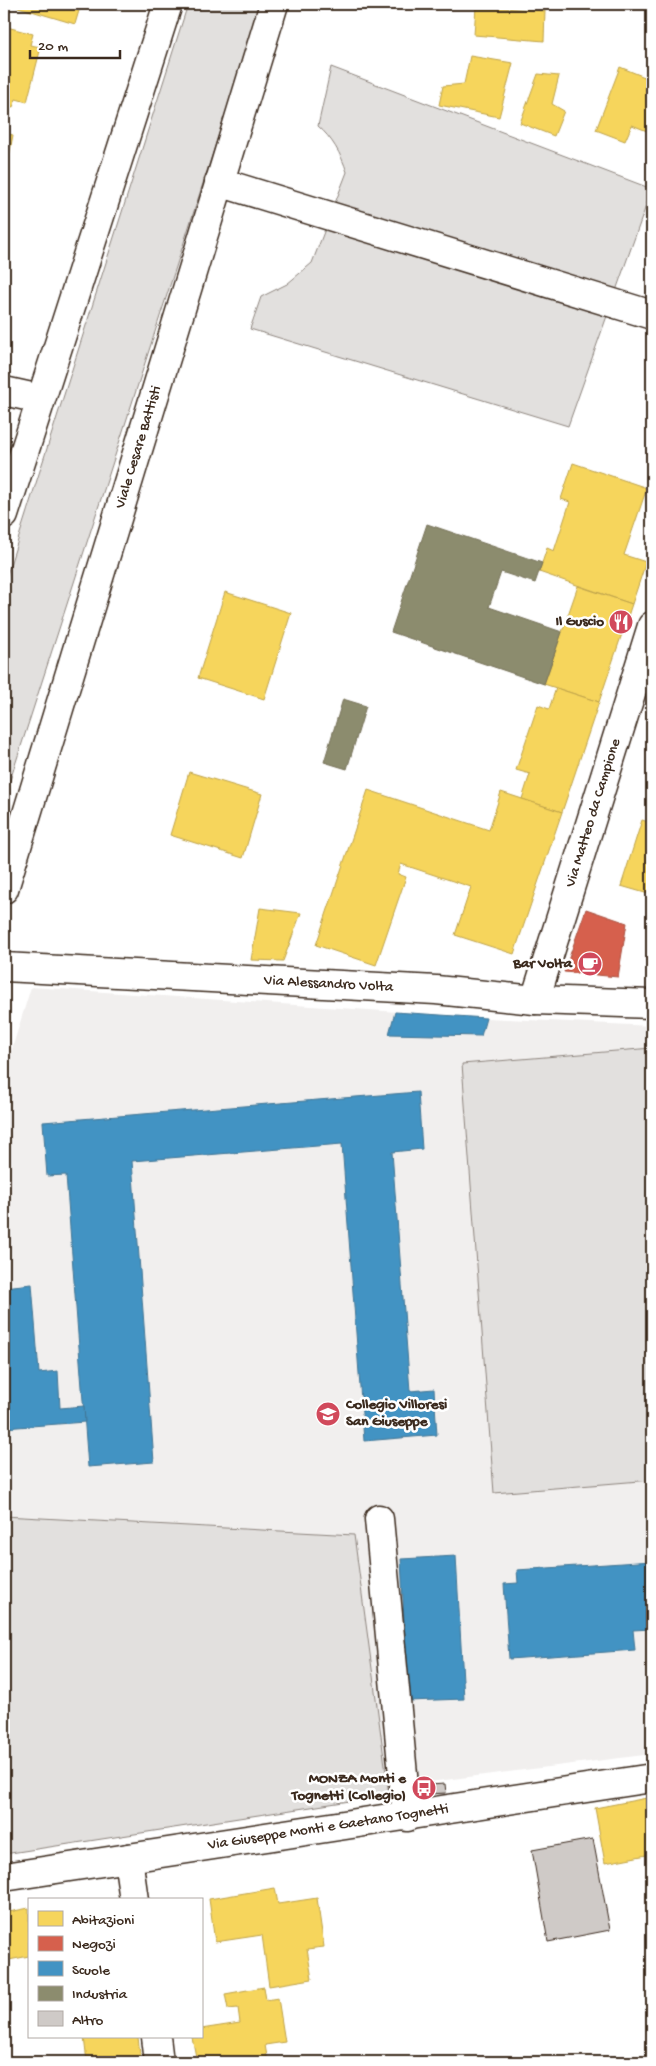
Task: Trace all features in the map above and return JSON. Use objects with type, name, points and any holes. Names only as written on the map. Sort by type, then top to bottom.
[{"type":"street","points":[[4,515],[168,4]]},
{"type":"street","name":"Viale Cesare Battisti","points":[[4,889],[274,4]]},
{"type":"street","points":[[219,182],[652,315]]},
{"type":"street","points":[[4,391],[40,399]]},
{"type":"street","name":"Via Matteo da Campione","points":[[535,1000],[652,626]]},
{"type":"street","name":"Via Alessandro Volta","points":[[4,967],[436,990],[535,1000],[652,1004]]},
{"type":"street","points":[[378,1519],[407,1817]]},
{"type":"street","name":"Via Giuseppe Monti e Gaetano Tognetti","points":[[4,1877],[407,1817],[652,1778]]},
{"type":"street","points":[[128,1858],[134,1898]]},
{"type":"street","points":[[156,2038],[159,2062]]},
{"type":"shaded area","points":[[188,4],[261,4],[4,799],[4,584]]},
{"type":"shaded area","points":[[331,67],[652,189],[568,426],[250,329],[261,297],[287,284],[312,263],[347,172],[336,147],[318,126]]},
{"type":"shaded area","name":"Collegio Villoresi San Giuseppe","points":[[31,987],[486,1018],[652,1026],[652,1754],[413,1784],[405,1793],[4,1854],[4,1075]]},
{"type":"shaded area","points":[[652,1048],[652,1480],[494,1493],[462,1064]]},
{"type":"shaded area","points":[[4,1516],[354,1535],[389,1795],[4,1854]]},
{"type":"building: Abitazioni","points":[[8,4],[81,4],[75,24]]},
{"type":"building: Abitazioni","points":[[476,6],[545,11],[544,41],[474,35]]},
{"type":"building: Abitazioni","points":[[7,27],[33,34],[30,45],[41,47],[27,102],[16,99],[13,107],[4,105],[4,37]]},
{"type":"building: Abitazioni","points":[[470,56],[513,63],[499,117],[439,105],[443,86],[464,84]]},
{"type":"building: Abitazioni","points":[[620,67],[652,80],[652,133],[632,125],[625,141],[596,130]]},
{"type":"building: Abitazioni","points":[[538,74],[559,76],[552,104],[564,111],[554,136],[520,123]]},
{"type":"building: Abitazioni","points":[[4,133],[13,135],[4,183]]},
{"type":"building: Abitazioni","points":[[573,463],[647,488],[624,555],[646,562],[632,604],[539,572],[547,548],[554,551],[570,502],[561,499]]},
{"type":"building: Abitazioni","points":[[578,586],[632,604],[599,702],[544,684]]},
{"type":"building: Abitazioni","points":[[225,592],[291,613],[264,699],[198,678]]},
{"type":"building: Abitazioni","points":[[556,688],[599,702],[562,812],[522,799],[530,774],[516,770],[538,705],[549,709]]},
{"type":"building: Abitazioni","points":[[189,772],[262,794],[243,858],[170,835]]},
{"type":"building: Abitazioni","points":[[368,790],[489,830],[501,792],[562,812],[514,954],[455,935],[471,887],[401,864],[398,874],[406,877],[376,965],[316,945]]},
{"type":"building: Abitazioni","points":[[642,820],[652,823],[652,895],[621,886]]},
{"type":"building: Abitazioni","points":[[260,908],[301,913],[283,961],[251,960]]},
{"type":"building: Abitazioni","points":[[652,1797],[652,1854],[605,1863],[595,1808]]},
{"type":"building: Abitazioni","points":[[275,1888],[278,1904],[317,1898],[324,1947],[307,1949],[312,1979],[269,1986],[262,1935],[215,1942],[209,1899]]},
{"type":"building: Abitazioni","points":[[28,1908],[28,1956],[4,1961],[4,1913]]},
{"type":"building: Abitazioni","points":[[264,1987],[266,2000],[278,1998],[285,2042],[265,2045],[268,2062],[197,2062],[192,2038],[202,2038],[202,2029],[240,2023],[238,2008],[228,2009],[225,1994]]},
{"type":"building: Abitazioni","points":[[84,2038],[138,2038],[141,2062],[87,2062]]},
{"type":"building: Negozi","points":[[586,909],[627,923],[618,977],[564,972]]},
{"type":"building: Scuole","points":[[395,1012],[486,1018],[481,1036],[389,1034]]},
{"type":"building: Scuole","points":[[418,1092],[422,1149],[392,1152],[410,1391],[434,1389],[437,1435],[364,1441],[342,1144],[132,1161],[154,1462],[88,1467],[66,1175],[47,1176],[43,1122]]},
{"type":"building: Scuole","points":[[32,1284],[39,1373],[58,1371],[60,1408],[84,1406],[85,1422],[4,1428],[4,1287]]},
{"type":"building: Scuole","points":[[456,1556],[464,1699],[408,1701],[401,1559]]},
{"type":"building: Scuole","points":[[652,1561],[652,1629],[633,1630],[635,1650],[509,1659],[504,1584],[518,1583],[517,1570]]},
{"type":"building: Industria","points":[[427,524],[542,563],[535,583],[501,572],[489,607],[562,632],[544,684],[391,632]]},
{"type":"building: Industria","points":[[343,699],[366,706],[347,769],[324,762]]},
{"type":"building: Altro","points":[[445,1784],[446,1793],[429,1794],[429,1785]]},
{"type":"building: Altro","points":[[593,1839],[610,1930],[548,1942],[532,1850]]},
{"type":"place","name":"Il Guscio","points":[[621,622]]},
{"type":"place","name":"Bar Volta","points":[[590,964]]},
{"type":"place","name":"Collegio Villoresi San Giuseppe","points":[[328,1414]]},
{"type":"place","name":"MONZA Monti e Tognetti (Collegio)","points":[[424,1788]]}]
